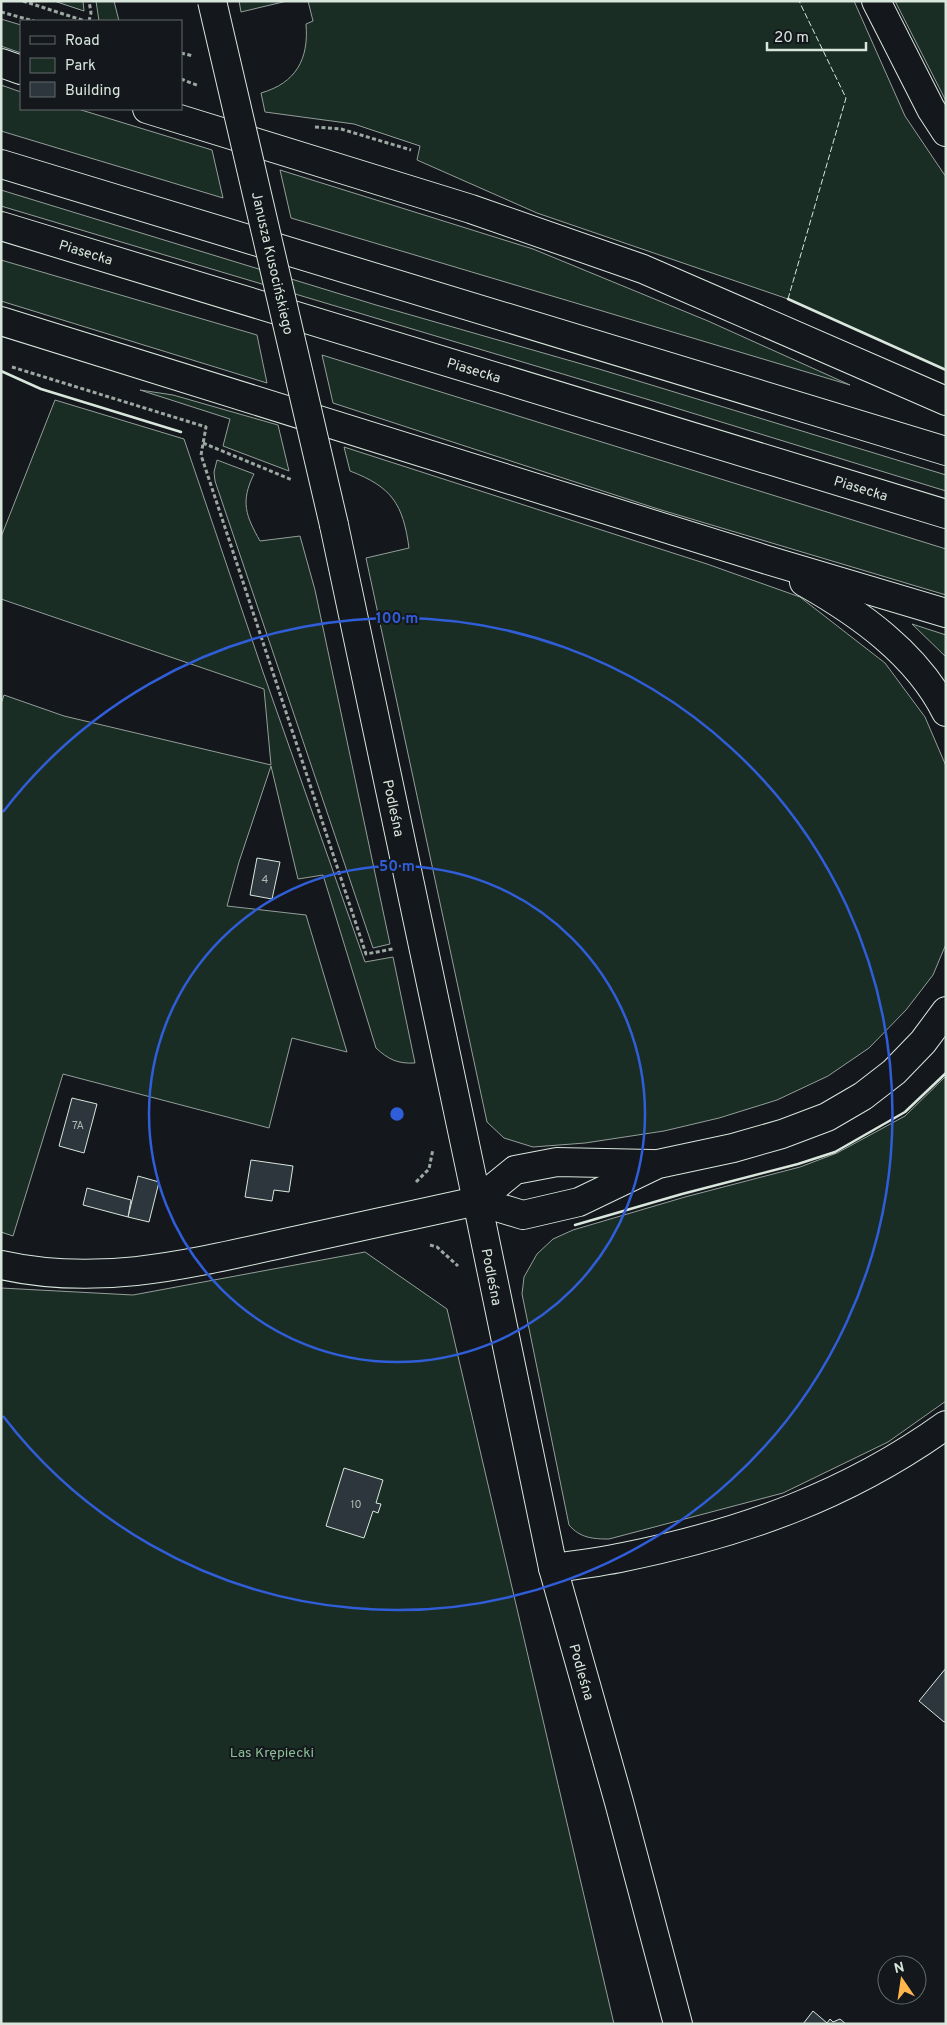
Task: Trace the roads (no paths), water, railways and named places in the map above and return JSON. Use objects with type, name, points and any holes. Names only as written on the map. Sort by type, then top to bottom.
[{"type":"main road","name":"Janusza Kusocińskiego","points":[[212,1],[334,524]]},
{"type":"main road","points":[[876,1],[930,110],[946,132]]},
{"type":"main road","points":[[1,63],[20,70]]},
{"type":"main road","points":[[150,110],[471,209],[643,269],[946,401]]},
{"type":"main road","points":[[1,164],[946,451]]},
{"type":"main road","name":"Piasecka","points":[[1,226],[946,514]]},
{"type":"main road","points":[[1,321],[764,559],[946,613]]},
{"type":"main road","name":"Podleśna","points":[[334,524],[553,1568],[619,1802],[678,2024]]},
{"type":"main road","points":[[764,559],[835,600],[874,627],[916,669],[946,712]]},
{"type":"main road","points":[[477,1201],[522,1215],[579,1202],[658,1164],[766,1138],[827,1117],[863,1096],[894,1072],[923,1042],[946,1011]]},
{"type":"main road","points":[[1,1266],[45,1272],[101,1274],[159,1269],[477,1201],[515,1170],[557,1162],[658,1164]]},
{"type":"main road","points":[[553,1568],[623,1558],[689,1542],[779,1514],[821,1498],[857,1480],[897,1458],[946,1425]]},
{"type":"park label","name":"Las Krępiecki","points":[[272,1752]]}]
